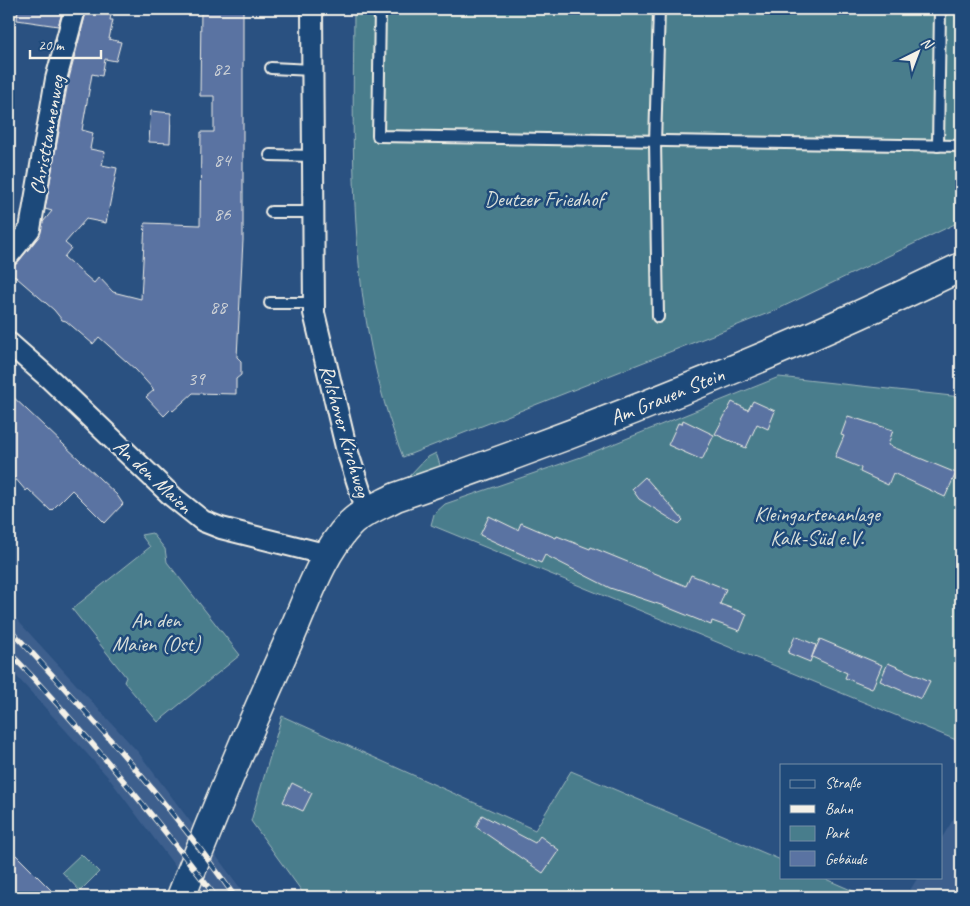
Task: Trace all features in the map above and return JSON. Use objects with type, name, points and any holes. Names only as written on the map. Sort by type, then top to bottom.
[{"type":"street","name":"Christtannenweg","points":[[9,255],[30,229],[56,79],[74,9]]},
{"type":"street","name":"Rolshover Kirchweg","points":[[180,897],[233,765],[328,555],[351,524],[367,512],[329,381],[314,303],[312,9]]},
{"type":"street","name":"Am Grauen Stein","points":[[367,512],[396,497],[670,396],[839,324],[961,268]]},
{"type":"street","name":"An den Maien","points":[[9,343],[51,380],[173,497],[203,521],[222,528],[328,555]]},
{"type":"lane","points":[[380,9],[378,136],[961,146]]},
{"type":"lane","points":[[658,317],[655,142],[659,9]]},
{"type":"lane","points":[[938,146],[940,9]]},
{"type":"lane","points":[[271,68],[312,70]]},
{"type":"lane","points":[[270,155],[313,156]]},
{"type":"lane","points":[[271,212],[313,212]]},
{"type":"lane","points":[[270,303],[314,303]]},
{"type":"shaded area","points":[[9,611],[138,752],[247,897],[198,897],[108,777],[9,668]]},
{"type":"shaded area","points":[[961,807],[961,897],[906,897],[917,878],[942,878],[942,837]]},
{"type":"green space","name":"Deutzer Friedhof","points":[[354,9],[961,9],[961,221],[776,310],[403,457],[384,403],[371,348],[362,292],[354,179]]},
{"type":"green space","name":"Kleingartenanlage Kalk-Süd e.V.","points":[[779,377],[961,397],[961,742],[431,525],[434,514],[445,504],[581,457]]},
{"type":"green space","points":[[436,453],[441,468],[410,478],[409,476],[426,458]]},
{"type":"green space","name":"An den Maien (Ost)","points":[[152,533],[165,549],[167,562],[240,655],[158,722],[124,682],[126,677],[72,609],[150,547],[141,535]]},
{"type":"green space","points":[[282,716],[535,830],[571,771],[780,860],[780,878],[823,878],[867,897],[306,897],[251,821]]},
{"type":"green space","points":[[81,854],[99,872],[80,891],[62,872]]},
{"type":"building","points":[[18,9],[63,9],[58,26],[17,20]]},
{"type":"building","points":[[87,9],[112,9],[110,20],[113,20],[109,39],[121,42],[116,61],[105,59],[102,76],[92,74],[82,130],[93,133],[90,149],[105,152],[102,165],[117,168],[106,223],[86,219],[65,243],[71,248],[64,257],[94,283],[99,277],[113,292],[141,299],[145,223],[200,225],[201,132],[214,132],[214,96],[200,96],[201,9],[243,9],[243,240],[237,357],[241,361],[241,375],[236,379],[236,394],[193,393],[173,411],[171,409],[164,416],[146,397],[154,390],[136,370],[99,337],[93,344],[66,321],[62,320],[54,310],[9,271],[9,267],[18,262],[39,236],[43,222],[52,211],[45,209],[68,82]]},
{"type":"building","points":[[151,111],[171,113],[170,143],[149,142]]},
{"type":"building","points":[[9,393],[117,495],[123,504],[105,523],[72,490],[51,511],[28,489],[26,491],[9,471]]},
{"type":"building","points":[[753,401],[775,411],[768,429],[757,424],[746,448],[715,434],[732,402],[748,410]]},
{"type":"building","points":[[848,416],[893,430],[888,445],[956,473],[945,497],[893,473],[888,485],[860,472],[861,468],[835,457],[844,436],[841,435]]},
{"type":"building","points":[[683,420],[714,435],[702,460],[668,445],[678,423],[682,424]]},
{"type":"building","points":[[645,477],[683,520],[679,524],[639,499],[632,489]]},
{"type":"building","points":[[489,516],[518,530],[521,523],[556,538],[557,536],[590,549],[591,547],[686,586],[691,575],[726,589],[720,604],[747,614],[740,631],[712,621],[711,625],[664,606],[610,588],[545,555],[541,563],[508,548],[480,535]]},
{"type":"building","points":[[795,636],[816,645],[810,662],[788,653]]},
{"type":"building","points":[[820,639],[882,665],[872,689],[845,678],[847,673],[812,657]]},
{"type":"building","points":[[888,663],[930,681],[921,699],[880,681]]},
{"type":"building","points":[[292,783],[312,793],[303,811],[283,802]]},
{"type":"building","points":[[482,815],[535,843],[540,836],[559,850],[543,873],[476,827]]},
{"type":"building","points":[[9,848],[58,897],[9,897]]},
{"type":"railway","points":[[9,628],[98,725],[155,792],[183,826],[235,897]]},
{"type":"railway","points":[[9,652],[116,772],[216,897]]}]
